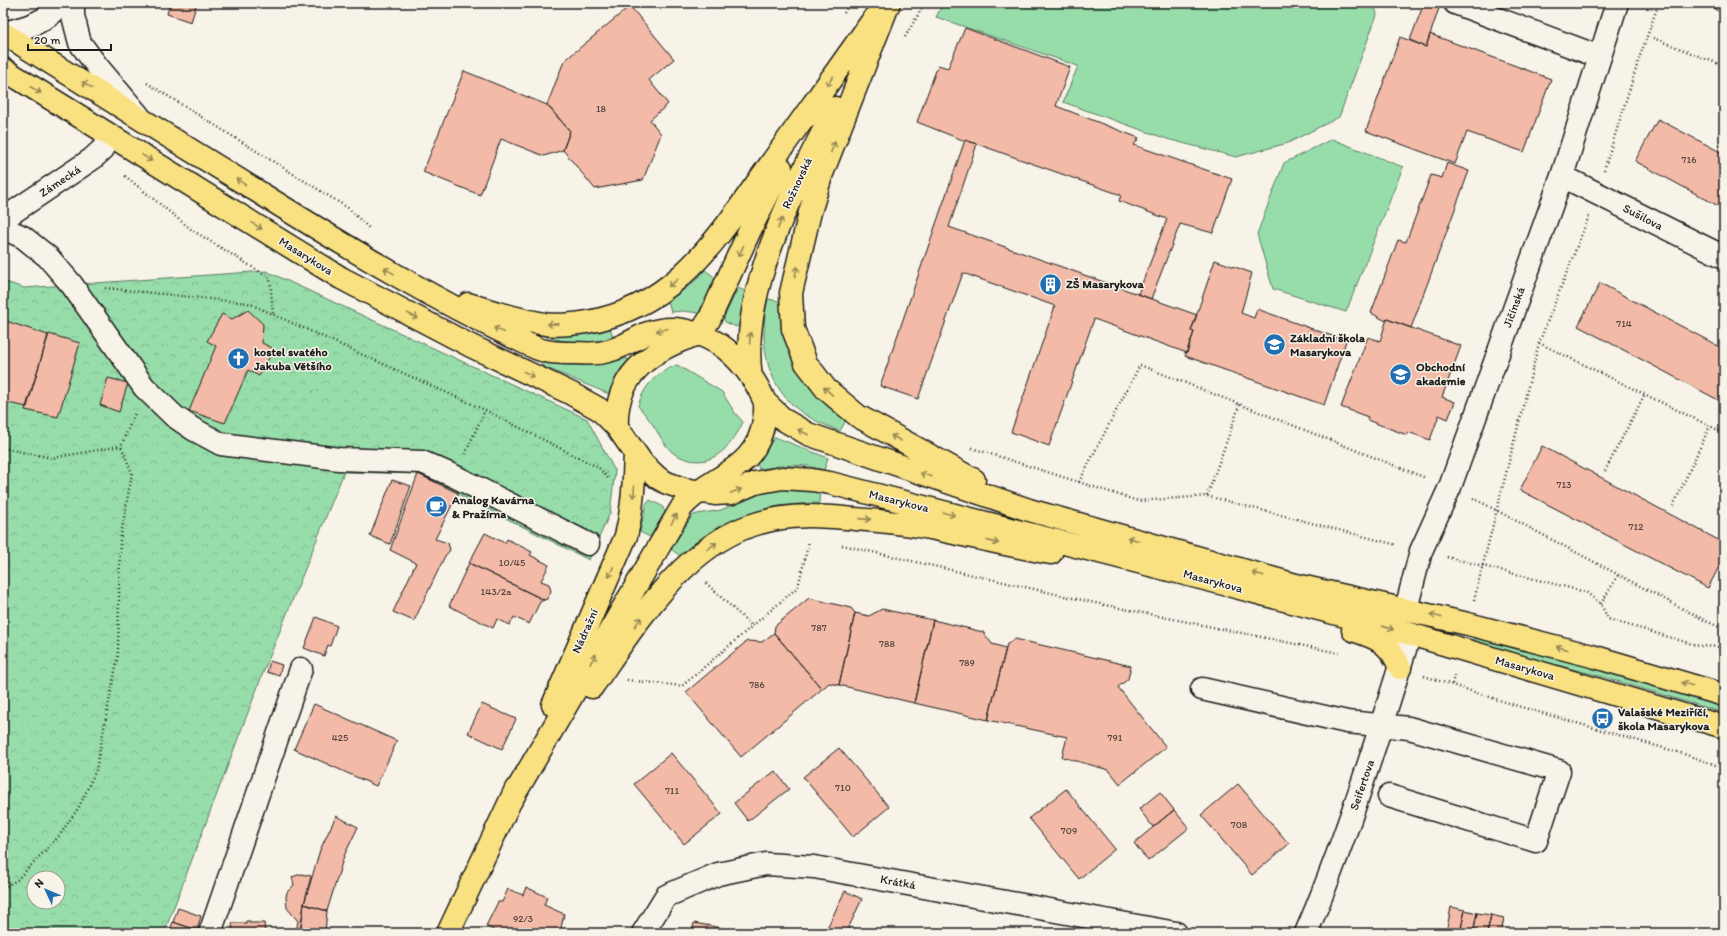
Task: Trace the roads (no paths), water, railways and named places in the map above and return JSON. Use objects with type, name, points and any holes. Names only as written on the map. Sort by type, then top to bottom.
[{"type":"main road","points":[[887,3],[821,176],[810,212],[791,293],[793,329],[806,362],[826,389],[858,416],[1029,510]]},
{"type":"main road","name":"Rožnovská","points":[[700,334],[709,320],[750,230],[814,103],[887,3]]},
{"type":"main road","name":"Rožnovská","points":[[751,377],[749,352],[750,332],[758,287],[781,220],[797,181],[887,3]]},
{"type":"main road","points":[[3,33],[358,254],[485,324],[541,350],[564,353],[597,354],[610,351],[646,334],[677,328],[700,334],[732,354],[751,377]]},
{"type":"main road","name":"Masarykova","points":[[3,69],[341,278],[471,346],[570,393],[599,409],[617,427],[643,464],[658,478],[675,487],[697,492],[723,494],[772,480],[796,478],[812,480],[1228,585],[1410,634],[1724,727]]},
{"type":"main road","points":[[423,289],[492,312],[546,324],[575,324],[604,319],[631,310],[657,295],[680,277],[702,256],[730,221],[814,103]]},
{"type":"main road","points":[[617,427],[617,410],[623,389],[642,364],[669,345],[700,334]]},
{"type":"main road","name":"Masarykova","points":[[751,377],[765,402],[784,420],[808,434],[1029,510],[1296,585],[1406,609],[1592,656],[1724,695]]},
{"type":"main road","name":"Nádražní","points":[[510,802],[678,513],[689,499],[697,492],[733,471],[754,449],[763,425],[765,402]]},
{"type":"main road","name":"Nádražní","points":[[448,933],[510,802],[626,536],[632,515],[636,453]]},
{"type":"main road","points":[[510,802],[648,607],[682,570],[708,548],[728,535],[759,522],[777,518],[809,515],[886,521],[930,528],[1012,546],[1228,585],[1368,635],[1386,645],[1392,651],[1400,668]]},
{"type":"main road","points":[[1462,650],[1724,739]]},
{"type":"street","points":[[3,33],[21,29],[42,20],[62,3]]},
{"type":"street","points":[[73,3],[73,16],[80,43],[97,66],[143,121]]},
{"type":"street","points":[[1455,3],[1600,57]]},
{"type":"street","name":"Jičínská","points":[[1406,609],[1421,551],[1450,487],[1562,176],[1617,3]]},
{"type":"street","name":"Zámecká","points":[[3,219],[92,159],[103,150],[111,136]]},
{"type":"street","name":"Sušilova","points":[[1562,176],[1724,257]]},
{"type":"street","points":[[3,228],[23,237],[48,257],[72,285],[144,387],[174,416],[193,429],[221,444],[339,459],[422,462],[456,477],[588,544]]},
{"type":"street","name":"Seifertova","points":[[1306,933],[1328,881],[1383,725],[1410,634]]},
{"type":"street","points":[[210,933],[301,669]]},
{"type":"street","points":[[1202,690],[1346,722],[1409,728],[1559,771],[1536,842],[1389,796]]},
{"type":"street","name":"Krátká","points":[[643,933],[666,896],[718,874],[766,864],[814,867],[1176,933]]},
{"type":"place","name":"ZŠ Masarykova","points":[[1050,284]]},
{"type":"place","name":"Základní škola Masarykova","points":[[1275,345]]},
{"type":"place","name":"kostel svatého Jakuba Většího","points":[[239,359]]},
{"type":"place","name":"Obchodní akademie","points":[[1400,374]]},
{"type":"place","name":"Analog Kavárna & Pražírna","points":[[436,507]]},
{"type":"place","name":"Valašské Meziříčí, škola Masarykova","points":[[1603,719]]}]
